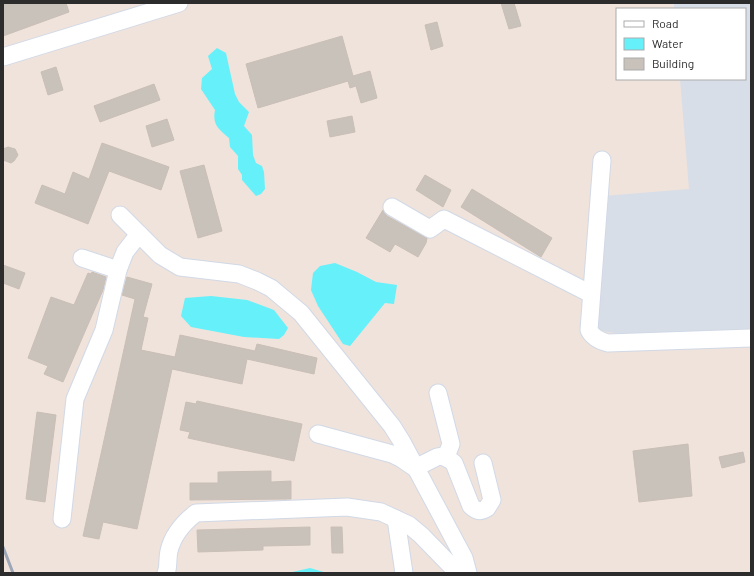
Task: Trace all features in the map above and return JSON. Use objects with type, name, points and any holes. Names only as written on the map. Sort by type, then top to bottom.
[{"type":"lane","points":[[3,57],[134,9],[179,3]]},
{"type":"lane","points":[[602,160],[591,294],[589,330],[592,335],[600,341],[608,343],[751,338]]},
{"type":"lane","points":[[392,207],[430,229],[444,219],[591,294]]},
{"type":"lane","points":[[120,215],[160,255],[180,267],[239,274],[271,288],[301,312],[392,426],[464,558],[468,573]]},
{"type":"lane","points":[[62,519],[75,399],[104,330],[118,270],[125,252],[139,234]]},
{"type":"lane","points":[[82,258],[118,270]]},
{"type":"lane","points":[[438,393],[451,444],[446,457]]},
{"type":"lane","points":[[318,434],[392,454],[415,468]]},
{"type":"lane","points":[[415,468],[437,457],[446,457],[454,463],[471,506],[473,509],[480,511],[487,508],[492,500],[483,463]]},
{"type":"lane","points":[[166,573],[169,551],[174,536],[184,523],[196,513],[347,507],[381,512],[409,525],[421,535],[458,573]]},
{"type":"lane","points":[[396,519],[404,573]]},
{"type":"shaded area","points":[[674,3],[751,3],[751,330],[632,336],[591,329],[603,196],[689,189],[680,80],[746,80],[746,8],[674,8]]},
{"type":"water","points":[[217,48],[226,53],[235,94],[239,102],[249,112],[244,126],[252,135],[253,155],[256,163],[262,166],[264,172],[265,189],[261,194],[256,196],[242,180],[242,175],[238,169],[238,156],[230,147],[229,138],[215,123],[215,110],[201,89],[202,78],[212,69],[208,56]]},
{"type":"water","points":[[335,263],[376,282],[397,285],[394,304],[385,303],[350,346],[343,344],[318,306],[311,290],[313,273],[320,266]]},
{"type":"water","points":[[211,296],[247,300],[274,310],[288,328],[284,335],[279,339],[244,337],[191,327],[181,316],[185,298]]},
{"type":"water","points":[[310,568],[327,573],[288,573]]},
{"type":"building","points":[[3,3],[66,3],[69,12],[3,36]]},
{"type":"building","points":[[501,3],[514,3],[521,26],[509,29]]},
{"type":"building","points":[[437,22],[443,46],[431,50],[425,25]]},
{"type":"building","points":[[342,36],[353,76],[370,71],[377,98],[361,103],[356,86],[350,88],[348,81],[258,108],[246,64]]},
{"type":"building","points":[[56,67],[63,90],[48,95],[41,72]]},
{"type":"building","points":[[154,84],[160,100],[100,122],[94,106]]},
{"type":"building","points":[[352,116],[355,132],[330,137],[327,121]]},
{"type":"building","points":[[167,119],[174,140],[152,147],[146,126]]},
{"type":"building","points":[[102,143],[169,167],[161,190],[109,171],[88,224],[35,203],[42,185],[65,194],[73,172],[89,179]]},
{"type":"building","points":[[8,147],[15,149],[18,155],[11,163],[3,160],[3,149]]},
{"type":"building","points":[[204,165],[222,231],[198,238],[180,171]]},
{"type":"building","points":[[425,175],[451,190],[443,207],[416,190]]},
{"type":"building","points":[[472,189],[552,238],[541,257],[461,207]]},
{"type":"building","points":[[383,210],[387,216],[427,238],[426,243],[418,257],[395,244],[390,252],[366,238]]},
{"type":"building","points":[[3,265],[25,273],[19,289],[3,283]]},
{"type":"building","points":[[92,272],[106,277],[103,290],[63,382],[44,374],[48,366],[28,358],[51,297],[74,305],[88,273],[91,274]]},
{"type":"building","points":[[127,277],[152,284],[143,317],[148,318],[141,350],[175,357],[180,335],[255,351],[257,344],[317,358],[314,374],[247,359],[242,384],[172,369],[137,529],[103,522],[99,539],[83,536],[135,299],[122,295]]},
{"type":"building","points":[[197,401],[302,424],[294,461],[188,438],[190,432],[180,430],[186,402],[196,404]]},
{"type":"building","points":[[37,412],[56,415],[45,502],[26,499]]},
{"type":"building","points":[[688,444],[692,496],[639,502],[633,451]]},
{"type":"building","points":[[743,452],[745,462],[722,468],[719,457]]},
{"type":"building","points":[[271,471],[271,482],[291,481],[291,499],[190,500],[190,483],[218,483],[218,472]]},
{"type":"building","points":[[310,527],[310,545],[263,546],[263,550],[198,552],[197,530]]},
{"type":"building","points":[[331,527],[342,527],[343,553],[332,553]]},
{"type":"railway","points":[[3,547],[13,573]]}]
